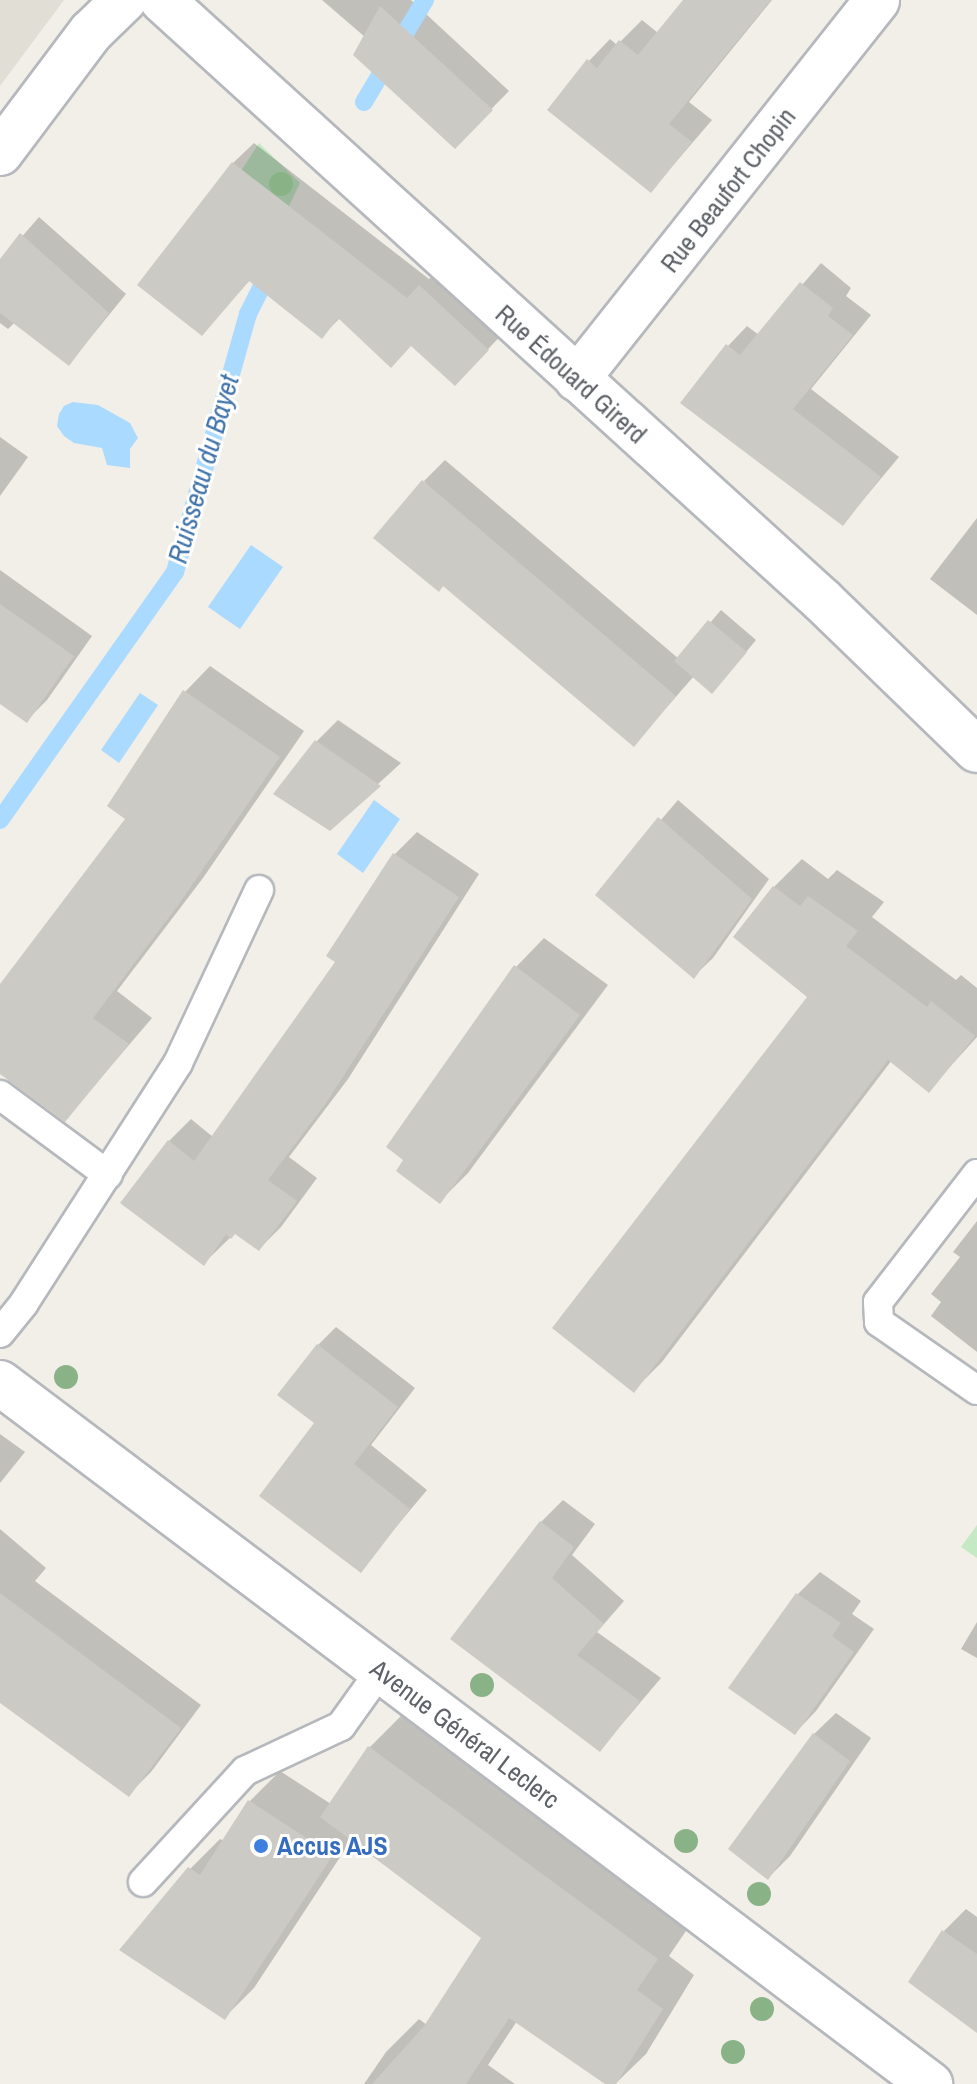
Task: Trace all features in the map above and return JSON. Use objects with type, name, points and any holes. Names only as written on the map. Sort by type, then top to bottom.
[{"type":"street","points":[[0,153],[82,43],[124,0]]},
{"type":"street","name":"Rue Édouard Girerd","points":[[162,0],[823,601],[977,750]]},
{"type":"street","name":"Rue Beaufort Chopin","points":[[577,379],[877,0]]},
{"type":"street","name":"Avenue Général Leclerc","points":[[0,1383],[930,2084]]},
{"type":"lane","points":[[0,1333],[24,1303],[178,1063],[259,890]]},
{"type":"lane","points":[[0,1095],[108,1175]]},
{"type":"lane","points":[[977,1174],[878,1302],[879,1322],[977,1390]]},
{"type":"lane","points":[[143,1882],[245,1771],[341,1726],[381,1670]]},
{"type":"shaded area","points":[[0,0],[64,0],[0,86]]},
{"type":"green space","points":[[259,143],[300,183],[289,206],[241,171]]},
{"type":"green space","points":[[977,1525],[977,1558],[961,1547]]},
{"type":"water","points":[[73,402],[98,405],[130,423],[138,438],[130,449],[130,468],[107,465],[102,448],[74,443],[64,436],[57,426],[59,414],[64,406]]},
{"type":"water","points":[[251,545],[283,567],[240,629],[208,607]]},
{"type":"water","points":[[140,693],[158,705],[119,763],[101,750]]},
{"type":"water","points":[[374,800],[400,819],[363,873],[337,854]]},
{"type":"building","points":[[683,0],[771,0],[669,124],[692,142],[651,193],[547,110],[587,59],[597,68],[619,40],[638,55]]},
{"type":"building","points":[[380,6],[493,110],[455,149],[353,55]]},
{"type":"building","points":[[232,162],[407,298],[419,285],[489,350],[455,386],[411,346],[391,368],[338,318],[322,339],[249,281],[202,336],[137,285]]},
{"type":"building","points":[[20,233],[109,313],[69,366],[0,313],[0,259]]},
{"type":"building","points":[[800,282],[833,308],[828,316],[853,335],[793,409],[881,477],[843,526],[680,403],[726,344],[740,355]]},
{"type":"building","points":[[422,480],[676,696],[634,747],[443,586],[439,592],[373,538]]},
{"type":"building","points":[[0,604],[74,656],[27,723],[0,704]]},
{"type":"building","points":[[708,620],[747,652],[712,694],[674,661]]},
{"type":"building","points":[[183,690],[280,757],[179,904],[93,1018],[129,1044],[65,1122],[0,1074],[0,984],[125,819],[107,806]]},
{"type":"building","points":[[315,740],[381,786],[330,831],[273,794]]},
{"type":"building","points":[[658,817],[752,899],[694,979],[595,895]]},
{"type":"building","points":[[393,853],[459,897],[326,1103],[268,1180],[297,1201],[259,1251],[235,1234],[231,1239],[226,1234],[204,1266],[120,1203],[168,1140],[194,1161],[335,962],[326,956]]},
{"type":"building","points":[[773,886],[800,906],[808,896],[858,931],[846,946],[927,1007],[931,1001],[975,1036],[929,1093],[888,1060],[634,1393],[552,1328],[807,997],[733,937]]},
{"type":"building","points":[[514,965],[580,1015],[440,1204],[396,1171],[403,1160],[386,1147]]},
{"type":"building","points":[[317,1344],[398,1407],[354,1464],[410,1509],[361,1573],[259,1496],[314,1423],[277,1395]]},
{"type":"building","points":[[540,1521],[574,1547],[552,1578],[604,1624],[577,1655],[640,1701],[600,1752],[450,1639]]},
{"type":"building","points":[[0,1593],[181,1728],[129,1797],[0,1703]]},
{"type":"building","points":[[796,1593],[841,1623],[832,1636],[854,1652],[795,1735],[728,1688]]},
{"type":"building","points":[[813,1733],[850,1761],[768,1880],[728,1849]]},
{"type":"building","points":[[368,1746],[658,1959],[637,1990],[663,2009],[616,2084],[605,2084],[509,2018],[466,2084],[372,2084],[424,2026],[481,1938],[320,1817]]},
{"type":"building","points":[[248,1800],[333,1855],[225,2020],[119,1950],[188,1867],[200,1875]]},
{"type":"building","points":[[942,1930],[977,1954],[977,2033],[908,1982]]},
{"type":"waterway","name":"Ruisseau du Bayet","points":[[364,102],[425,0]]},
{"type":"waterway","name":"Ruisseau du Bayet","points":[[0,820],[175,572],[248,314],[270,270]]},
{"type":"place","name":"Accus AJS","points":[[261,1846]]}]
